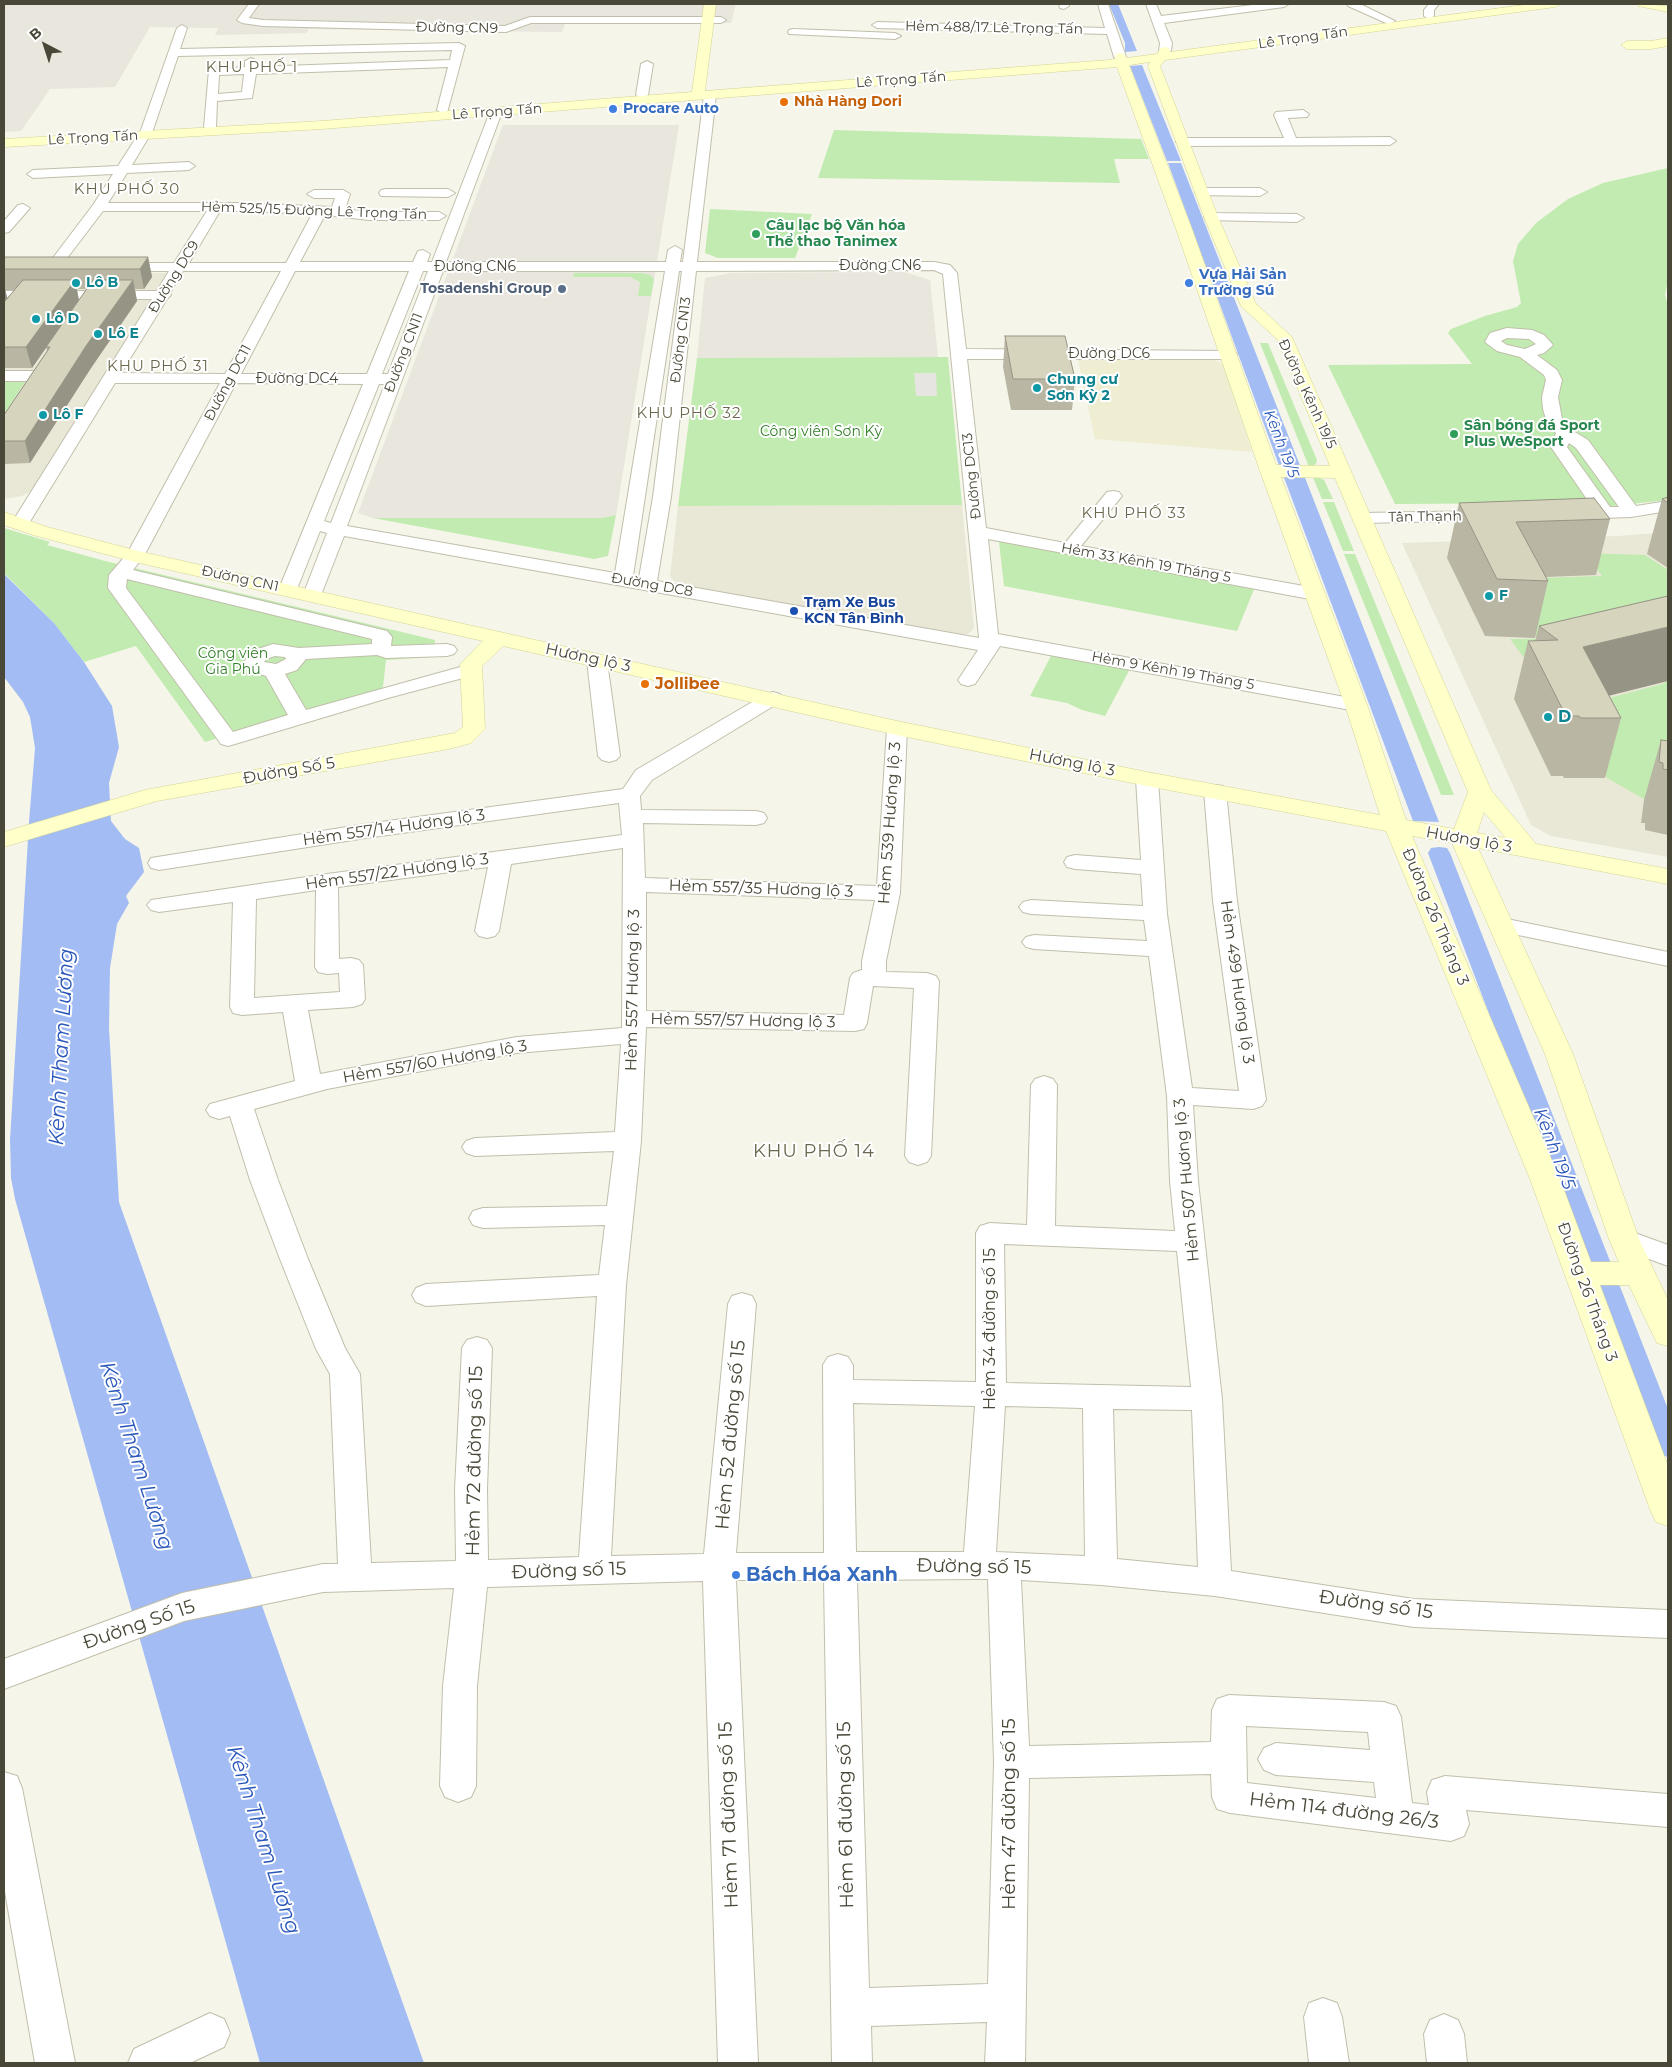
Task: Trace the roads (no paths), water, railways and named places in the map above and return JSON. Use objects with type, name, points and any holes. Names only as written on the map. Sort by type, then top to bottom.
[{"type":"street","name":"Đường CN9","points":[[254,4],[242,20],[263,24],[506,29],[517,19],[531,16],[721,20]]},
{"type":"street","name":"Đường CN13","points":[[647,584],[662,496],[690,266],[696,158],[704,93],[705,33],[710,4]]},
{"type":"street","name":"Đường CN13","points":[[704,93],[724,4]]},
{"type":"street","points":[[1103,4],[1103,17],[1111,31],[1121,60]]},
{"type":"street","name":"Đường Kênh 19/5","points":[[1151,4],[1166,43],[1163,55],[1154,66],[1182,142],[1174,162]]},
{"type":"street","points":[[1158,20],[1248,6],[1284,4]]},
{"type":"street","points":[[1352,4],[1395,23]]},
{"type":"street","points":[[1429,16],[1429,10],[1434,4]]},
{"type":"street","name":"Lê Trọng Tấn","points":[[1395,23],[1429,16],[1517,4]]},
{"type":"street","name":"Lê Trọng Tấn","points":[[4,137],[144,133],[488,112],[1121,60],[1395,23],[1555,4]]},
{"type":"street","points":[[1642,4],[1668,9]]},
{"type":"street","name":"Hẻm 488/17 Lê Trọng Tấn","points":[[876,25],[919,32],[1111,31]]},
{"type":"street","points":[[72,267],[46,267],[99,207],[144,133],[167,76],[182,28]]},
{"type":"street","points":[[287,28],[462,32],[443,110]]},
{"type":"street","points":[[793,32],[919,32],[954,38]]},
{"type":"street","points":[[705,33],[719,33]]},
{"type":"street","points":[[1627,45],[1651,45],[1668,42]]},
{"type":"street","points":[[175,53],[459,46]]},
{"type":"street","name":"Đường Kênh 19/5","points":[[1121,60],[1174,162],[1229,354],[1275,471],[1315,594],[1356,705],[1406,828]]},
{"type":"street","points":[[210,127],[213,72],[251,66],[455,64]]},
{"type":"street","points":[[642,95],[647,64]]},
{"type":"street","points":[[213,98],[248,95],[251,66]]},
{"type":"street","name":"Lê Trọng Tấn","points":[[4,144],[642,95],[704,93]]},
{"type":"street","name":"Đường CN11","points":[[288,589],[448,193],[488,112]]},
{"type":"street","name":"Đường CN11","points":[[312,595],[437,267],[488,112]]},
{"type":"street","points":[[1291,140],[1280,115],[1303,114]]},
{"type":"street","points":[[1182,142],[1390,141]]},
{"type":"street","name":"Đường CN13","points":[[684,183],[696,158]]},
{"type":"street","name":"Đường Kênh 19/5","points":[[1174,162],[1202,192],[1210,217],[1249,306],[1284,337],[1480,792],[1529,851]]},
{"type":"street","points":[[33,174],[189,166]]},
{"type":"street","points":[[1202,192],[1260,192]]},
{"type":"street","points":[[386,193],[448,193]]},
{"type":"street","points":[[314,194],[344,194],[337,212]]},
{"type":"street","name":"Hẻm 525/15 Đường Lê Trọng Tấn","points":[[99,207],[216,207],[321,210],[369,216],[439,216]]},
{"type":"street","name":"Đường DC9","points":[[12,521],[111,378],[181,267],[216,207]]},
{"type":"street","points":[[4,229],[23,208]]},
{"type":"street","name":"Đường DC11","points":[[120,572],[135,556],[321,210]]},
{"type":"street","points":[[1210,217],[1296,218]]},
{"type":"street","name":"Đường CN13","points":[[623,580],[677,232]]},
{"type":"street","name":"Đường CN6","points":[[101,267],[934,266],[945,268]]},
{"type":"street","name":"Đường DC13","points":[[945,268],[950,272],[989,642]]},
{"type":"street","points":[[4,295],[164,294]]},
{"type":"street","points":[[13,307],[22,295]]},
{"type":"street","points":[[83,308],[93,295]]},
{"type":"street","name":"Đường DC6","points":[[959,354],[1229,354]]},
{"type":"street","points":[[1525,354],[1551,373],[1554,380],[1550,397],[1554,419],[1564,433],[1582,444],[1631,512]]},
{"type":"street","points":[[25,391],[47,361]]},
{"type":"street","points":[[4,376],[36,376]]},
{"type":"street","name":"Đường DC4","points":[[111,378],[394,379]]},
{"type":"street","points":[[1564,433],[1559,446],[1605,513]]},
{"type":"street","points":[[1275,471],[1342,472]]},
{"type":"street","points":[[1069,549],[1113,496]]},
{"type":"street","points":[[1668,506],[1631,512],[1605,513],[1559,521],[1628,526],[1668,522]]},
{"type":"street","name":"Đường CN1","points":[[12,521],[135,556],[288,589],[483,635]]},
{"type":"street","name":"Tân Thạnh","points":[[1365,525],[1507,522]]},
{"type":"street","name":"Đường DC8","points":[[314,525],[989,642]]},
{"type":"street","name":"Hẻm 33 Kênh 19 Tháng 5","points":[[978,532],[1315,594]]},
{"type":"street","points":[[382,666],[382,637],[380,635],[120,572],[117,581],[118,590],[228,740],[300,718],[382,666],[447,650],[483,635]]},
{"type":"street","points":[[284,612],[289,655]]},
{"type":"street","points":[[472,666],[483,635]]},
{"type":"street","name":"Hương lộ 3","points":[[483,635],[773,698],[897,728],[1406,828],[1668,876]]},
{"type":"street","points":[[968,680],[989,642]]},
{"type":"street","name":"Hẻm 9 Kênh 19 Tháng 5","points":[[989,642],[1356,705]]},
{"type":"street","points":[[447,650],[472,666]]},
{"type":"street","points":[[300,718],[273,670],[262,669],[256,666],[254,662],[262,654],[289,655],[382,666],[472,666]]},
{"type":"street","points":[[597,661],[608,756]]},
{"type":"street","name":"Đường Số 5","points":[[4,840],[153,795],[459,739],[474,729],[472,666]]},
{"type":"street","points":[[630,806],[644,775],[773,698]]},
{"type":"street","name":"Hẻm 539 Hương lộ 3","points":[[874,978],[874,961],[888,893],[897,728]]},
{"type":"street","name":"Hẻm 507 Hương lộ 3","points":[[1147,778],[1155,914],[1180,1096],[1184,1181],[1207,1399],[1215,1582]]},
{"type":"street","name":"Hẻm 499 Hương lộ 3","points":[[1180,1096],[1253,1100],[1225,901],[1215,791]]},
{"type":"street","points":[[1480,792],[1454,837],[1502,925],[1559,1054],[1624,1239],[1630,1273],[1668,1334]]},
{"type":"street","name":"Hẻm 557/14 Hương lộ 3","points":[[159,863],[366,831],[610,797],[630,806],[756,818]]},
{"type":"street","name":"Hẻm 557 Hương lộ 3","points":[[594,1570],[612,1285],[628,1141],[634,1027],[634,840],[630,806]]},
{"type":"street","name":"Đường 26 Tháng 3","points":[[1406,828],[1584,1274],[1668,1512]]},
{"type":"street","name":"Hẻm 557/22 Hương lộ 3","points":[[159,906],[634,840]]},
{"type":"street","points":[[487,931],[501,858]]},
{"type":"street","points":[[1075,862],[1152,868]]},
{"type":"street","points":[[245,894],[242,1007],[353,999],[351,965],[327,967],[327,882]]},
{"type":"street","name":"Hẻm 557/35 Hương lộ 3","points":[[634,885],[888,893]]},
{"type":"street","points":[[1031,907],[1155,914]]},
{"type":"street","points":[[1502,925],[1668,959]]},
{"type":"street","points":[[1034,942],[1159,949]]},
{"type":"street","name":"Hẻm 557/57 Hương lộ 3","points":[[634,1027],[855,1023],[862,978],[874,978]]},
{"type":"street","points":[[874,978],[927,981],[918,1156]]},
{"type":"street","points":[[294,1003],[309,1086]]},
{"type":"street","name":"Hẻm 557/60 Hương lộ 3","points":[[355,1577],[345,1374],[331,1349],[264,1180],[229,1107],[309,1086],[517,1045],[634,1027]]},
{"type":"street","points":[[1041,1236],[1044,1085]]},
{"type":"street","points":[[474,1147],[628,1141]]},
{"type":"street","points":[[482,1218],[620,1215]]},
{"type":"street","name":"Hẻm 34 đường số 15","points":[[991,1566],[990,1233],[1191,1242]]},
{"type":"street","points":[[1624,1239],[1668,1256]]},
{"type":"street","points":[[1584,1274],[1630,1273]]},
{"type":"street","points":[[426,1295],[612,1285]]},
{"type":"street","name":"Hẻm 52 đường số 15","points":[[719,1567],[742,1304]]},
{"type":"street","name":"Hẻm 72 đường số 15","points":[[458,1786],[460,1686],[472,1574],[471,1489],[478,1348]]},
{"type":"street","name":"Hẻm 61 đường số 15","points":[[852,2063],[840,1566],[838,1378],[991,1395]]},
{"type":"street","points":[[991,1395],[1207,1399]]},
{"type":"street","points":[[1098,1396],[1101,1571]]},
{"type":"street","name":"Đường số 15","points":[[278,1587],[323,1578],[355,1577],[719,1567],[991,1566],[1101,1571],[1215,1582],[1414,1613],[1668,1624]]},
{"type":"street","name":"Hẻm 47 đường số 15","points":[[991,1566],[1012,1762],[1005,2063]]},
{"type":"street","name":"Hẻm 71 đường số 15","points":[[719,1567],[738,2063]]},
{"type":"street","name":"Đường Số 15","points":[[4,1674],[182,1607],[278,1587]]},
{"type":"street","points":[[1012,1762],[1228,1758],[1229,1710],[1384,1717],[1396,1817]]},
{"type":"street","name":"Hẻm 114 đường 26/3","points":[[1228,1758],[1230,1798],[1451,1824],[1445,1792],[1668,1811]]},
{"type":"street","points":[[1276,1759],[1390,1768]]},
{"type":"street","points":[[4,1788],[55,2063]]},
{"type":"street","points":[[851,2008],[1006,2002]]},
{"type":"street","points":[[1323,2017],[1328,2063]]},
{"type":"street","points":[[148,2063],[210,2033]]},
{"type":"water","points":[[1109,4],[1118,4],[1137,51],[1125,52],[1125,43]]},
{"type":"water","points":[[1142,65],[1181,161],[1167,161],[1130,66]]},
{"type":"water","points":[[1168,163],[1181,163],[1301,468],[1280,468]]},
{"type":"water","points":[[1283,475],[1304,475],[1439,822],[1413,821]]},
{"type":"water","name":"Kênh Tham Lương","points":[[4,574],[54,623],[84,662],[112,706],[119,747],[109,783],[111,821],[125,839],[139,848],[144,872],[126,896],[129,903],[117,924],[110,968],[109,1028],[119,1202],[424,2063],[260,2063],[15,1199],[11,1178],[10,1140],[35,748],[30,717],[23,702],[4,677]]},
{"type":"waterway","name":"Kênh 19/5","points":[[1439,853],[1668,1446]]},
{"type":"place","name":"Nhà Hàng Dori","points":[[784,102]]},
{"type":"place","name":"Procare Auto","points":[[613,109]]},
{"type":"place","name":"Câu lạc bộ Văn hóa Thể thao Tanimex","points":[[756,234]]},
{"type":"place","name":"Lô B","points":[[76,283]]},
{"type":"place","name":"Vựa Hải Sản Trường Sú","points":[[1189,283]]},
{"type":"place","name":"Tosadenshi Group","points":[[562,289]]},
{"type":"place","name":"Lô D","points":[[36,319]]},
{"type":"place","name":"Lô E","points":[[98,334]]},
{"type":"place","name":"Chung cư Sơn Kỳ 2","points":[[1037,388]]},
{"type":"place","name":"Lô F","points":[[43,415]]},
{"type":"place","name":"Sân bóng đá Sport Plus WeSport","points":[[1454,434]]},
{"type":"place","name":"F","points":[[1489,596]]},
{"type":"place","name":"Trạm Xe Bus KCN Tân Bình","points":[[794,611]]},
{"type":"place","name":"Jollibee","points":[[645,684]]},
{"type":"place","name":"D","points":[[1548,717]]},
{"type":"place","name":"Bách Hóa Xanh","points":[[736,1575]]},
{"type":"district","name":"KHU PHỐ 1","points":[[252,68]]},
{"type":"district","name":"KHU PHỐ 30","points":[[127,190]]},
{"type":"district","name":"KHU PHỐ 31","points":[[158,367]]},
{"type":"district","name":"KHU PHỐ 32","points":[[689,414]]},
{"type":"district","name":"KHU PHỐ 33","points":[[1134,514]]},
{"type":"district","name":"KHU PHỐ 14","points":[[814,1152]]},
{"type":"park label","name":"Công viên Sơn Kỳ","points":[[821,432]]},
{"type":"park label","name":"Công viên Gia Phú","points":[[233,662]]}]
